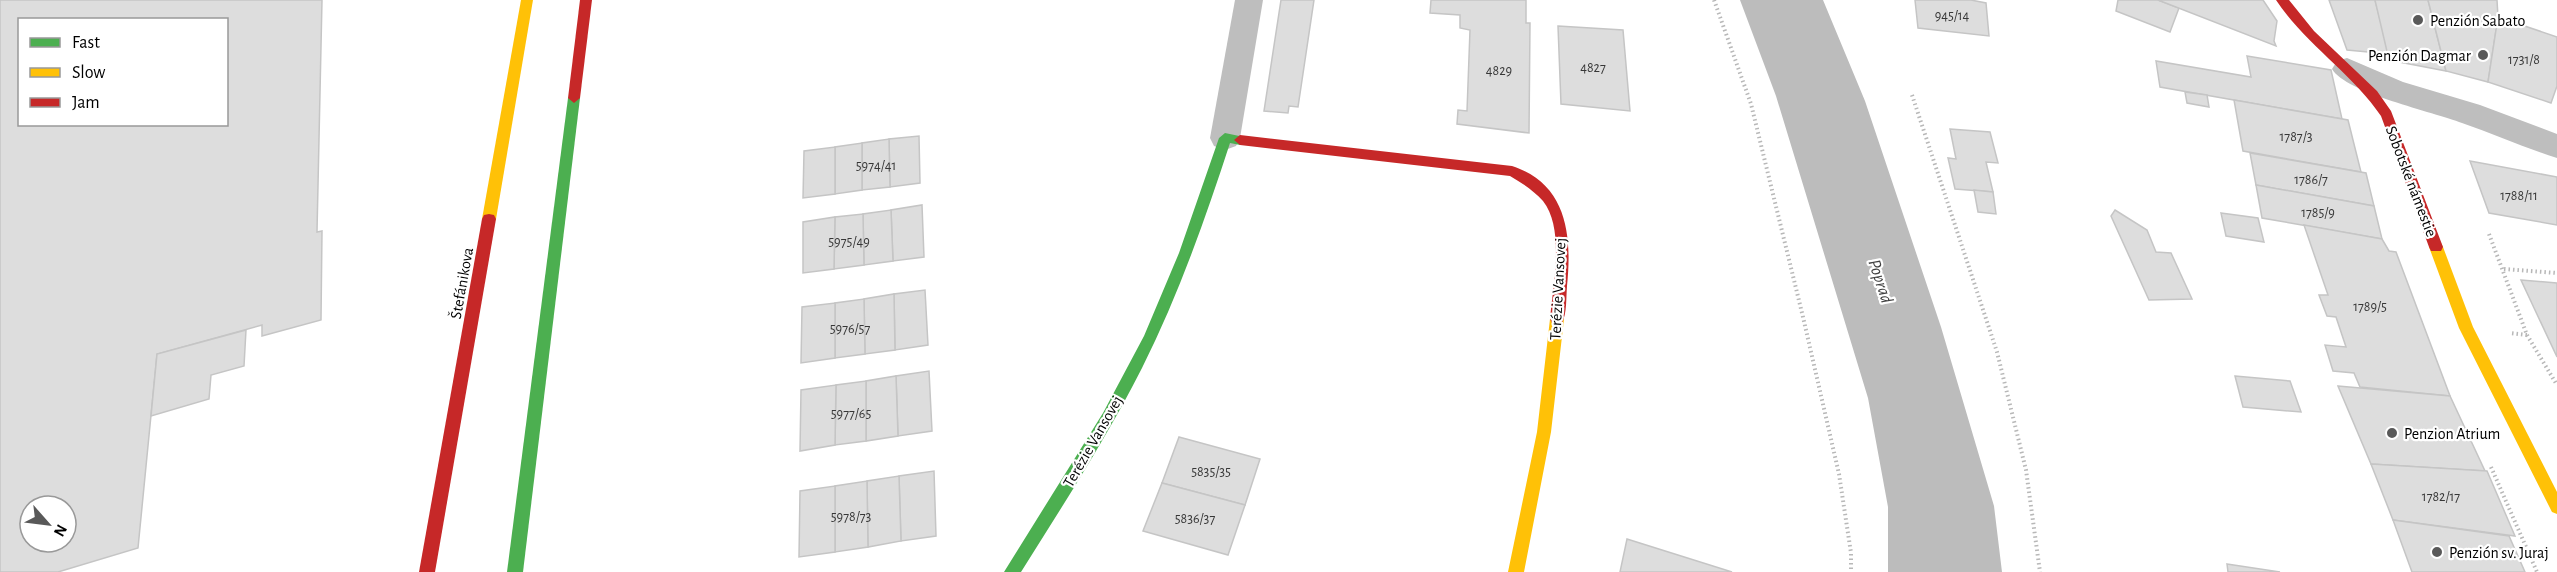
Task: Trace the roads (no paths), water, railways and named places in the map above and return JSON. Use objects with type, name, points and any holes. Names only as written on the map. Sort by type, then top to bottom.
[{"type":"street","name":"Štefánikova","points":[[427,572],[527,0]]},
{"type":"street","points":[[515,572],[586,0]]},
{"type":"street","name":"Terézie Vansovej","points":[[1012,572],[1088,450],[1137,362],[1176,280],[1205,205],[1225,138],[1249,0]]},
{"type":"street","name":"Sobotské námestie","points":[[2282,0],[2310,34],[2373,94],[2387,114],[2466,327],[2557,507]]},
{"type":"street","points":[[2347,69],[2393,90],[2469,113],[2557,146]]},
{"type":"street","name":"Terézie Vansovej","points":[[1225,138],[1512,171],[1531,178],[1542,189],[1558,213],[1562,249],[1557,327],[1542,436],[1516,572]]},
{"type":"water","name":"Poprad","points":[[1740,0],[1823,0],[1865,101],[1941,327],[1994,506],[2002,572],[1888,572],[1888,507],[1868,398],[1776,96]]},
{"type":"place","name":"Penzión Sabato","points":[[2418,20]]},
{"type":"place","name":"Penzión Dagmar","points":[[2483,55]]},
{"type":"place","name":"Penzion Atrium","points":[[2392,433]]},
{"type":"place","name":"Penzión sv. Juraj","points":[[2437,552]]}]
